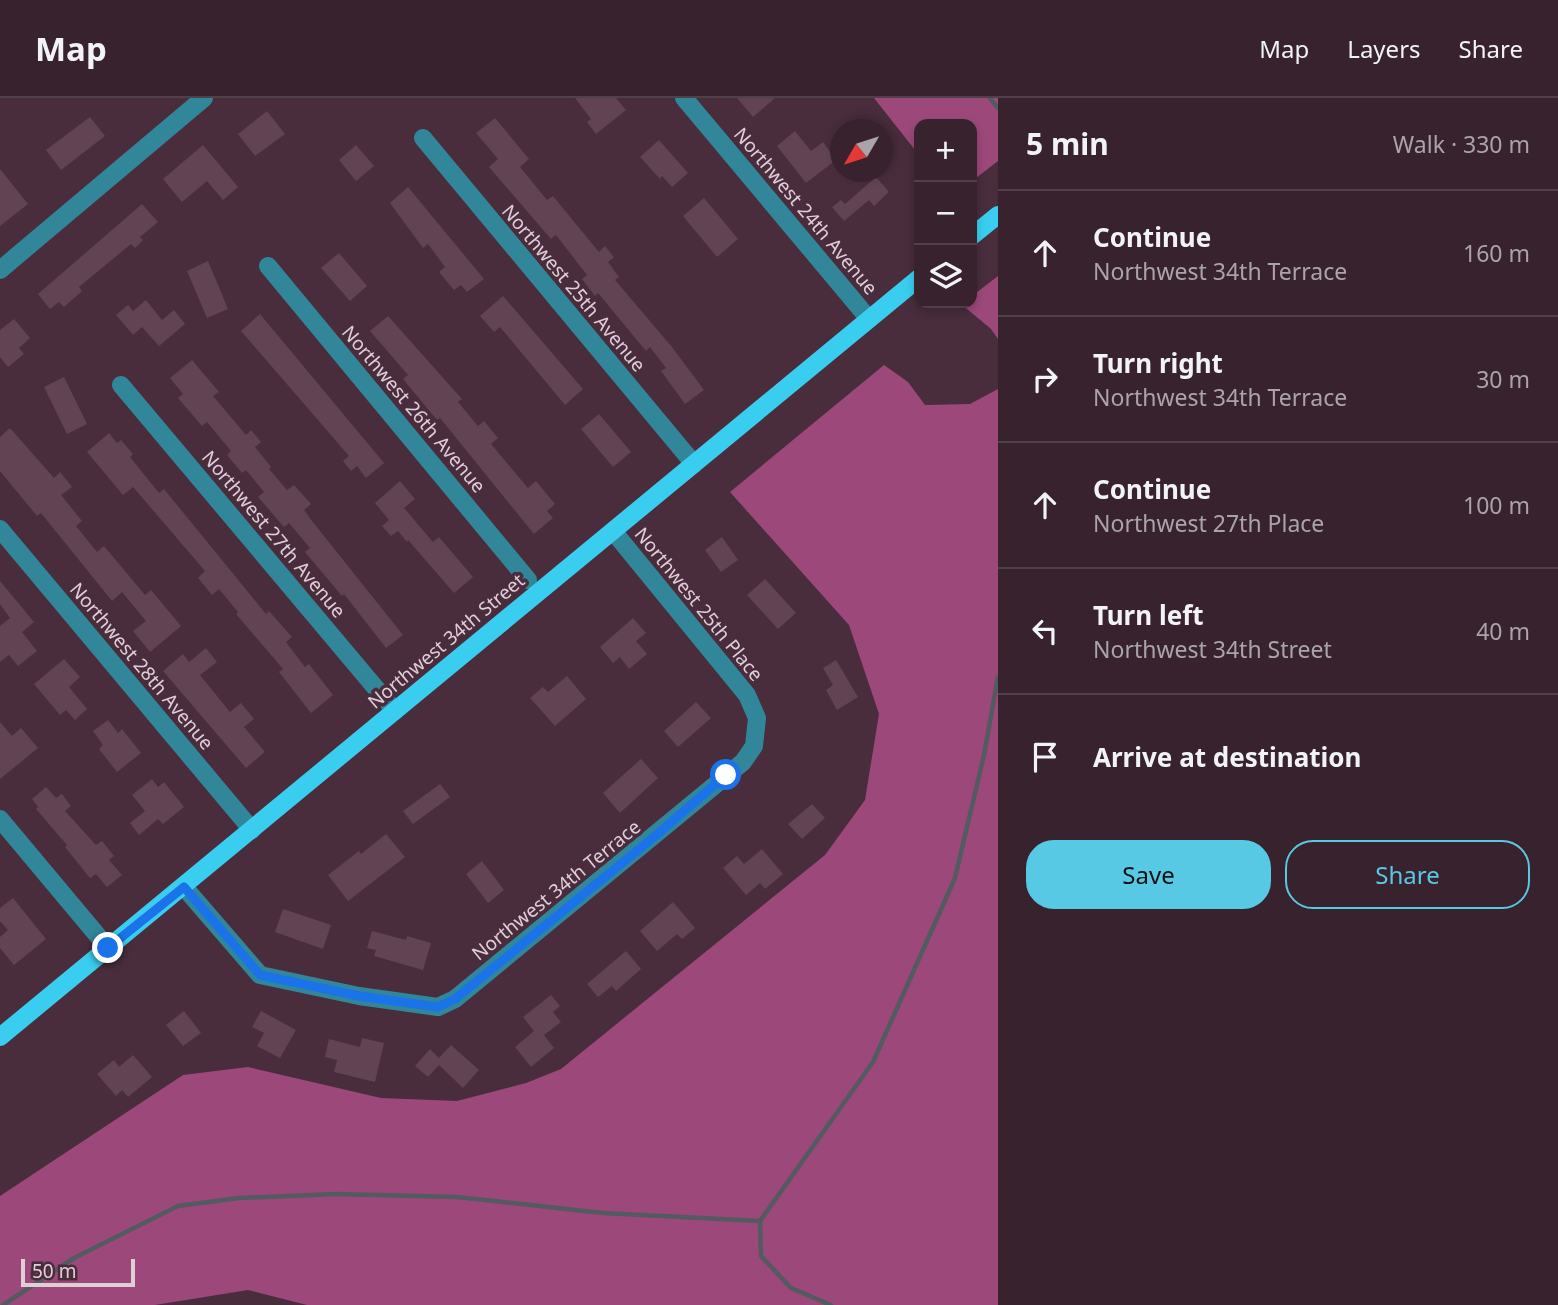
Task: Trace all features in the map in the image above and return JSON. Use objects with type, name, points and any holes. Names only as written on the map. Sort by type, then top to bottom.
[{"type":"main road","points":[[977,232],[998,215]]},
{"type":"main road","name":"Northwest 34th Street","points":[[0,1037],[914,282]]},
{"type":"street","points":[[0,270],[204,98]]},
{"type":"street","name":"Northwest 24th Avenue","points":[[684,98],[869,319]]},
{"type":"street","name":"Northwest 25th Avenue","points":[[423,138],[694,464]]},
{"type":"street","name":"Northwest 26th Avenue","points":[[268,266],[528,580]]},
{"type":"street","name":"Northwest 27th Avenue","points":[[121,385],[395,711]]},
{"type":"street","name":"Northwest 28th Avenue","points":[[0,529],[252,830]]},
{"type":"street","name":"Northwest 25th Place","points":[[612,531],[747,695],[757,718],[754,746]]},
{"type":"street","name":"Northwest 34th Terrace","points":[[184,887],[260,975],[359,996],[438,1007],[455,999],[743,762],[754,746]]},
{"type":"street","points":[[0,819],[108,948]]},
{"type":"shaded area","points":[[874,98],[998,98],[998,161],[977,177],[977,119],[914,119],[914,149]]},
{"type":"shaded area","points":[[998,276],[998,339],[991,329],[966,308],[977,308],[977,292]]},
{"type":"shaded area","points":[[884,365],[908,382],[925,405],[970,404],[998,389],[998,1305],[307,1305],[248,1290],[155,1305],[0,1305],[0,1196],[183,1075],[248,1067],[381,1098],[457,1101],[526,1083],[561,1069],[825,855],[865,800],[879,714],[849,625],[730,492]]},
{"type":"building","points":[[575,98],[616,98],[626,110],[596,134],[587,122],[591,119]]},
{"type":"building","points":[[737,98],[775,98],[753,117]]},
{"type":"building","points":[[267,111],[285,134],[255,156],[238,134]]},
{"type":"building","points":[[90,117],[105,136],[61,170],[46,150]]},
{"type":"building","points":[[495,118],[529,159],[520,167],[547,200],[553,196],[599,252],[605,246],[614,257],[608,262],[619,277],[615,280],[672,347],[704,390],[685,404],[661,371],[666,368],[650,347],[646,351],[598,293],[595,296],[582,279],[587,275],[556,235],[551,239],[489,167],[498,159],[476,133]]},
{"type":"building","points":[[795,131],[811,151],[823,142],[830,152],[830,165],[806,183],[777,146]]},
{"type":"building","points":[[659,140],[688,173],[672,187],[662,176],[660,179],[640,157]]},
{"type":"building","points":[[203,145],[238,187],[223,200],[207,181],[182,202],[163,179]]},
{"type":"building","points":[[356,145],[374,166],[356,181],[339,160]]},
{"type":"building","points":[[0,169],[28,204],[0,226]]},
{"type":"building","points":[[870,182],[880,182],[889,192],[874,206],[869,200],[844,221],[832,207],[841,200],[845,204]]},
{"type":"building","points":[[408,187],[484,279],[467,292],[461,285],[454,290],[439,272],[445,267],[428,244],[423,248],[390,203]]},
{"type":"building","points":[[704,198],[738,239],[717,257],[683,216]]},
{"type":"building","points":[[142,204],[158,222],[140,237],[143,240],[135,248],[131,244],[79,287],[82,291],[64,307],[59,302],[50,309],[38,294]]},
{"type":"building","points":[[339,253],[367,286],[350,301],[321,268]]},
{"type":"building","points":[[208,261],[228,309],[207,318],[187,271]]},
{"type":"building","points":[[503,296],[583,389],[565,405],[500,327],[494,332],[480,316]]},
{"type":"building","points":[[146,300],[162,320],[174,310],[185,324],[159,346],[142,327],[133,335],[116,315],[128,305],[133,311]]},
{"type":"building","points":[[260,314],[384,463],[366,478],[357,466],[351,471],[343,461],[349,456],[241,331]]},
{"type":"building","points":[[388,316],[462,399],[458,402],[478,426],[484,421],[498,438],[491,444],[528,488],[536,481],[555,504],[547,511],[553,518],[534,534],[440,418],[437,420],[403,379],[408,375],[370,331]]},
{"type":"building","points":[[14,319],[30,338],[19,348],[24,354],[8,367],[0,357],[0,330]]},
{"type":"building","points":[[192,360],[219,392],[213,396],[246,435],[251,430],[261,442],[255,447],[271,467],[269,469],[287,490],[294,485],[311,504],[304,510],[403,635],[386,648],[344,594],[342,596],[305,552],[310,548],[289,523],[284,527],[258,497],[264,492],[246,470],[242,473],[227,455],[231,451],[207,422],[202,426],[178,398],[183,394],[170,378]]},
{"type":"building","points":[[64,377],[87,424],[67,434],[44,387]]},
{"type":"building","points":[[599,414],[631,452],[613,467],[581,429]]},
{"type":"building","points":[[10,428],[54,478],[60,472],[72,487],[61,495],[82,521],[76,526],[97,552],[104,546],[145,595],[151,590],[181,626],[150,652],[133,631],[146,621],[122,592],[112,601],[41,513],[37,516],[0,471],[0,437]]},
{"type":"building","points":[[109,433],[117,443],[121,440],[133,454],[130,457],[159,493],[164,489],[266,614],[269,611],[292,637],[286,642],[305,667],[309,664],[333,695],[311,713],[279,672],[283,669],[236,614],[238,612],[219,589],[212,595],[198,578],[205,571],[133,487],[123,495],[87,452]]},
{"type":"building","points":[[400,481],[415,499],[404,508],[433,542],[439,537],[473,577],[454,593],[408,540],[407,542],[398,531],[391,536],[382,526],[389,520],[375,503]]},
{"type":"building","points":[[722,537],[738,560],[721,572],[705,550]]},
{"type":"building","points":[[765,579],[796,613],[778,629],[747,595]]},
{"type":"building","points":[[0,581],[34,622],[22,632],[37,651],[18,666],[9,655],[0,662],[0,626],[10,618],[0,604]]},
{"type":"building","points":[[633,618],[646,633],[636,641],[647,654],[629,669],[620,657],[613,663],[600,647]]},
{"type":"building","points":[[206,648],[217,662],[200,675],[230,712],[241,703],[254,719],[244,727],[265,752],[246,768],[163,671],[183,654],[189,662]]},
{"type":"building","points":[[64,659],[80,677],[69,687],[87,709],[75,720],[66,710],[60,715],[34,684]]},
{"type":"building","points":[[836,660],[858,697],[837,710],[826,690],[833,685],[823,668]]},
{"type":"building","points":[[567,676],[586,699],[555,726],[530,698],[543,687],[548,692]]},
{"type":"building","points":[[696,702],[711,718],[678,747],[664,731]]},
{"type":"building","points":[[108,720],[118,733],[122,729],[141,753],[117,772],[99,749],[103,745],[93,731]]},
{"type":"building","points":[[0,722],[12,736],[21,728],[38,748],[0,779]]},
{"type":"building","points":[[641,759],[658,778],[620,813],[603,793]]},
{"type":"building","points":[[152,779],[158,787],[164,782],[184,807],[163,824],[158,819],[139,835],[130,823],[145,811],[132,795]]},
{"type":"building","points":[[440,784],[450,797],[413,824],[403,811]]},
{"type":"building","points":[[46,787],[56,798],[62,794],[71,806],[65,811],[96,845],[102,841],[114,856],[109,860],[122,875],[107,887],[96,874],[90,878],[65,847],[67,845],[36,809],[38,807],[32,799]]},
{"type":"building","points":[[812,804],[825,818],[802,839],[788,824]]},
{"type":"building","points":[[386,834],[405,857],[348,901],[328,875]]},
{"type":"building","points":[[762,849],[783,874],[765,889],[760,883],[746,895],[723,868],[737,856],[744,864]]},
{"type":"building","points":[[482,861],[504,890],[488,903],[466,874]]},
{"type":"building","points":[[13,898],[46,939],[14,965],[0,948],[0,937],[8,930],[0,921],[0,908]]},
{"type":"building","points":[[673,902],[695,928],[682,939],[677,934],[657,951],[640,931]]},
{"type":"building","points":[[283,909],[331,925],[323,949],[275,932]]},
{"type":"building","points":[[372,931],[431,943],[423,970],[374,956],[376,950],[367,948]]},
{"type":"building","points":[[626,951],[641,969],[616,991],[612,986],[598,997],[587,984]]},
{"type":"building","points":[[551,995],[560,1006],[553,1012],[561,1022],[544,1035],[554,1048],[531,1067],[515,1047],[534,1031],[523,1017]]},
{"type":"building","points":[[184,1011],[201,1033],[183,1046],[166,1025]]},
{"type":"building","points":[[261,1011],[296,1030],[280,1058],[257,1046],[264,1033],[252,1027]]},
{"type":"building","points":[[362,1038],[384,1043],[375,1082],[334,1072],[337,1060],[325,1057],[329,1039],[360,1047]]},
{"type":"building","points":[[451,1045],[479,1070],[463,1088],[439,1065],[428,1077],[415,1066],[430,1049],[439,1058]]},
{"type":"building","points":[[133,1055],[152,1077],[128,1097],[122,1090],[116,1096],[97,1074],[114,1060],[119,1067]]},
{"type":"waterway","points":[[990,98],[998,108]]},
{"type":"waterway","points":[[3,1305],[74,1258],[178,1206],[239,1198],[336,1194],[457,1197],[603,1213],[760,1221],[873,1062],[955,878],[984,755],[998,677]]},
{"type":"waterway","points":[[760,1221],[761,1256],[791,1288],[831,1305]]},
{"type":"route","points":[[108,948],[184,887],[260,975],[359,996],[438,1007],[455,999],[726,775]]}]
